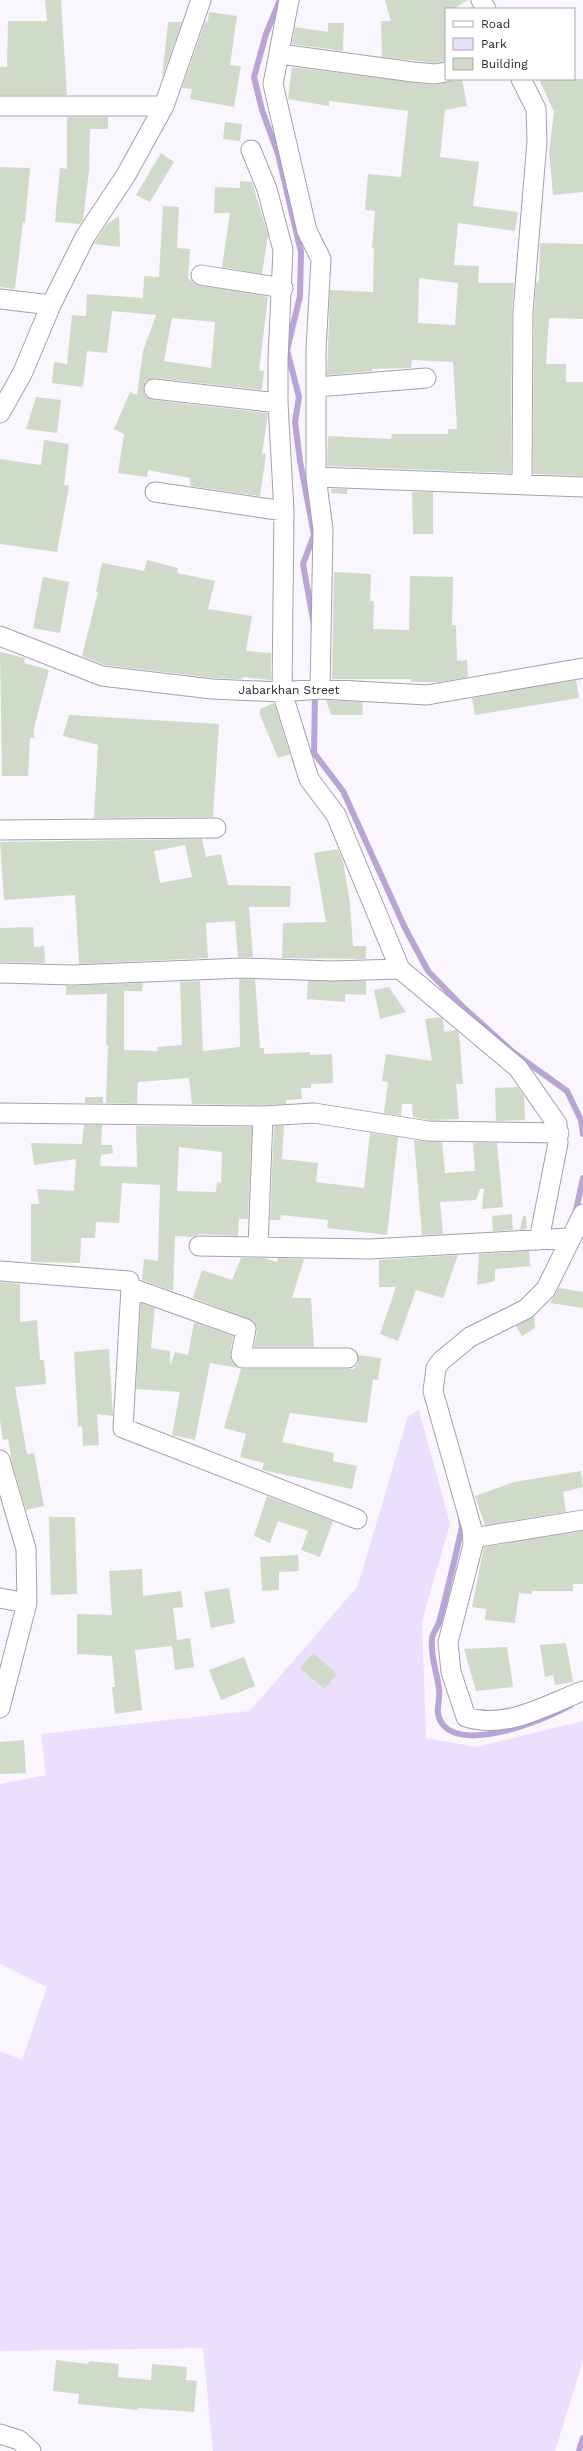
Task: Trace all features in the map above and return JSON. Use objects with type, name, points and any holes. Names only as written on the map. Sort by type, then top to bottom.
[{"type":"street","points":[[0,413],[22,374],[51,305],[85,237],[126,175],[164,106],[201,0]]},
{"type":"street","points":[[289,0],[280,54],[273,84],[307,231],[321,259],[316,350],[316,477],[323,529],[320,689]]},
{"type":"street","points":[[280,54],[420,73],[435,74],[445,72]]},
{"type":"street","points":[[522,80],[536,109],[537,141],[523,311],[522,485]]},
{"type":"street","points":[[0,106],[164,106]]},
{"type":"street","points":[[251,150],[267,189],[283,250],[283,288],[278,359],[278,403],[284,511],[282,692],[309,779],[336,815],[400,969],[518,1068],[558,1124],[559,1133],[539,1240]]},
{"type":"street","points":[[201,275],[283,288]]},
{"type":"street","points":[[0,299],[51,305]]},
{"type":"street","points":[[317,387],[426,378]]},
{"type":"street","points":[[154,389],[278,403]]},
{"type":"street","points":[[316,477],[583,487]]},
{"type":"street","points":[[155,492],[284,511]]},
{"type":"street","name":"Jabarkhan Street","points":[[0,636],[102,676],[212,689],[282,692],[320,689],[427,695],[583,668]]},
{"type":"street","points":[[0,830],[216,828]]},
{"type":"street","points":[[0,973],[73,975],[243,968],[332,971],[400,969]]},
{"type":"street","points":[[0,1113],[263,1116],[314,1113],[428,1131],[559,1133]]},
{"type":"street","points":[[258,1247],[263,1116]]},
{"type":"street","points":[[583,1214],[569,1238],[546,1289],[526,1309],[470,1337],[436,1368],[433,1390],[473,1538],[473,1546],[448,1642],[451,1672],[466,1717],[490,1722],[510,1719],[583,1690]]},
{"type":"street","points":[[199,1246],[370,1249],[569,1238]]},
{"type":"street","points":[[0,1271],[123,1279],[129,1281],[131,1288],[123,1428],[357,1519]]},
{"type":"street","points":[[131,1288],[246,1329],[241,1355],[243,1358],[348,1358]]},
{"type":"street","points":[[0,1460],[26,1549],[27,1602],[0,1708]]},
{"type":"street","points":[[473,1538],[583,1520]]},
{"type":"street","points":[[0,1598],[27,1602]]},
{"type":"street","points":[[0,2434],[19,2440],[31,2451]]},
{"type":"green space","points":[[419,1410],[450,1524],[422,1621],[426,1738],[476,1747],[583,1721],[583,2361],[555,2451],[213,2451],[203,2348],[0,2351],[0,2051],[22,2060],[47,1987],[0,1964],[0,1784],[46,1775],[41,1734],[250,1711],[358,1586],[408,1416]]},
{"type":"building","points":[[45,0],[61,0],[67,95],[0,95],[0,67],[7,67],[8,21],[47,21]]},
{"type":"building","points":[[385,0],[468,0],[455,8],[445,8],[445,61],[435,63],[382,57],[381,21],[391,21]]},
{"type":"building","points":[[209,12],[237,16],[230,65],[241,66],[234,107],[190,99],[192,89],[182,88],[205,22],[208,21]]},
{"type":"building","points":[[168,22],[182,22],[162,78]]},
{"type":"building","points":[[328,23],[344,23],[343,51],[292,44],[295,27],[328,32]]},
{"type":"building","points":[[292,67],[434,85],[462,80],[467,106],[445,110],[440,157],[479,162],[473,206],[518,212],[515,231],[458,223],[454,265],[479,266],[478,283],[514,283],[512,311],[511,473],[327,466],[328,436],[391,439],[392,434],[448,434],[448,429],[457,429],[453,362],[412,360],[411,368],[372,369],[372,371],[327,375],[330,290],[373,292],[374,248],[372,248],[375,211],[365,210],[368,174],[401,177],[408,111],[329,101],[329,106],[288,99]],"holes":[[[419,278],[458,283],[455,325],[418,323]]]},
{"type":"building","points":[[583,79],[583,192],[553,195],[549,151],[554,112],[539,80]]},
{"type":"building","points":[[67,117],[108,117],[108,129],[90,129],[89,171],[83,220],[80,224],[55,222],[60,168],[67,169]]},
{"type":"building","points":[[225,122],[242,124],[240,141],[223,139]]},
{"type":"building","points":[[161,153],[174,162],[150,202],[136,195]]},
{"type":"building","points":[[0,167],[30,168],[25,223],[23,222],[15,289],[0,287]]},
{"type":"building","points":[[240,181],[252,182],[268,235],[262,274],[222,267],[230,213],[214,213],[215,187],[240,188]]},
{"type":"building","points":[[163,206],[179,207],[177,248],[190,249],[188,278],[194,283],[268,297],[259,370],[264,371],[262,390],[155,378],[145,382],[144,393],[153,400],[268,413],[262,454],[266,454],[260,496],[190,486],[190,478],[148,470],[147,477],[118,473],[124,434],[114,429],[130,392],[137,395],[143,351],[156,315],[112,311],[107,353],[87,351],[83,387],[52,383],[54,362],[67,364],[72,315],[86,316],[87,294],[143,298],[144,276],[159,277]],"holes":[[[172,318],[215,322],[211,368],[164,361]]]},
{"type":"building","points":[[119,216],[120,247],[94,244],[107,224]]},
{"type":"building","points":[[540,243],[583,244],[583,319],[549,318],[546,364],[566,364],[566,382],[583,382],[583,476],[533,474],[534,311],[536,283],[539,280]]},
{"type":"building","points":[[36,397],[61,400],[57,433],[26,429]]},
{"type":"building","points":[[44,440],[69,444],[64,485],[69,486],[57,552],[0,544],[0,459],[41,465]]},
{"type":"building","points":[[331,489],[347,489],[347,494],[331,493]]},
{"type":"building","points":[[412,492],[433,492],[433,534],[413,534]]},
{"type":"building","points":[[147,560],[178,568],[177,573],[215,581],[208,609],[252,616],[246,651],[271,653],[271,680],[243,677],[242,679],[213,678],[105,665],[82,656],[98,592],[96,592],[102,563],[144,571]]},
{"type":"building","points":[[334,572],[371,574],[370,601],[374,601],[373,629],[409,630],[410,576],[453,577],[452,625],[456,625],[457,661],[467,660],[468,677],[439,682],[411,682],[411,679],[332,679]]},
{"type":"building","points":[[43,577],[69,582],[60,633],[33,628]]},
{"type":"building","points":[[0,652],[25,658],[24,663],[49,670],[34,728],[34,738],[30,738],[28,776],[2,776]]},
{"type":"building","points":[[576,680],[579,698],[475,715],[472,698]]},
{"type":"building","points":[[326,700],[362,702],[363,715],[331,715]]},
{"type":"building","points":[[274,703],[290,754],[278,758],[260,715],[260,709]]},
{"type":"building","points":[[69,715],[219,724],[213,817],[94,818],[98,745],[63,736]]},
{"type":"building","points":[[202,839],[206,857],[221,854],[228,885],[291,886],[290,907],[249,907],[253,957],[238,957],[235,921],[206,923],[208,958],[79,964],[75,895],[4,900],[0,842]],"holes":[[[185,845],[192,877],[160,883],[154,851]]]},
{"type":"building","points":[[338,849],[343,861],[350,903],[353,946],[366,946],[366,959],[282,958],[283,923],[326,922],[314,853]]},
{"type":"building","points":[[33,927],[34,947],[44,946],[45,963],[0,962],[0,928]]},
{"type":"building","points":[[239,979],[255,979],[260,1048],[264,1048],[264,1054],[310,1052],[310,1055],[332,1054],[333,1083],[311,1084],[311,1088],[301,1088],[302,1099],[286,1100],[286,1104],[263,1105],[192,1104],[189,1078],[138,1082],[137,1104],[106,1103],[108,1045],[106,1045],[107,994],[66,995],[66,986],[143,983],[142,991],[124,991],[124,1050],[158,1051],[157,1047],[182,1045],[180,982],[200,981],[203,1051],[240,1047]]},
{"type":"building","points":[[308,981],[366,981],[366,995],[345,994],[345,1002],[307,999]]},
{"type":"building","points":[[389,987],[406,1012],[380,1019],[374,990]]},
{"type":"building","points":[[440,1017],[443,1019],[444,1032],[456,1030],[459,1033],[463,1084],[456,1084],[459,1119],[429,1120],[413,1117],[412,1104],[402,1104],[401,1116],[384,1113],[388,1082],[382,1081],[386,1054],[432,1061],[425,1019]]},
{"type":"building","points":[[518,1087],[524,1096],[525,1120],[496,1121],[495,1088]]},
{"type":"building","points":[[85,1097],[103,1097],[103,1103],[85,1103]]},
{"type":"building","points":[[84,1125],[102,1125],[101,1145],[112,1145],[113,1153],[101,1155],[100,1166],[137,1167],[136,1126],[252,1127],[248,1219],[239,1219],[238,1236],[200,1234],[193,1237],[175,1236],[173,1291],[142,1280],[144,1259],[158,1261],[160,1185],[122,1183],[119,1223],[96,1222],[95,1238],[81,1238],[80,1263],[31,1262],[31,1204],[39,1204],[37,1189],[74,1191],[76,1159],[34,1165],[31,1143],[82,1144]],"holes":[[[179,1147],[222,1152],[221,1183],[217,1182],[216,1192],[177,1191]]]},
{"type":"building","points":[[274,1126],[284,1126],[282,1159],[318,1163],[316,1182],[364,1188],[370,1133],[398,1137],[387,1235],[327,1228],[328,1220],[281,1215],[280,1220],[270,1220]]},
{"type":"building","points":[[414,1140],[442,1142],[445,1173],[475,1171],[473,1143],[497,1143],[503,1207],[482,1209],[484,1189],[480,1189],[476,1200],[440,1202],[443,1234],[422,1235]]},
{"type":"building","points":[[512,1214],[513,1230],[493,1231],[492,1216]]},
{"type":"building","points":[[523,1216],[526,1216],[527,1229],[520,1230]]},
{"type":"building","points":[[529,1251],[530,1266],[495,1269],[495,1281],[477,1285],[479,1254]]},
{"type":"building","points":[[458,1255],[443,1298],[416,1290],[398,1341],[380,1334],[396,1287],[379,1287],[379,1260]]},
{"type":"building","points":[[241,1258],[264,1258],[277,1262],[278,1258],[304,1259],[292,1298],[311,1298],[314,1347],[254,1347],[257,1331],[254,1321],[193,1298],[202,1270],[232,1280]]},
{"type":"building","points":[[0,1282],[20,1284],[20,1322],[37,1320],[40,1360],[44,1360],[46,1384],[15,1387],[27,1454],[34,1453],[44,1506],[26,1510],[12,1463],[8,1439],[3,1440],[0,1420]]},
{"type":"building","points":[[559,1288],[583,1292],[583,1308],[550,1303]]},
{"type":"building","points":[[141,1303],[155,1308],[151,1348],[170,1351],[170,1366],[175,1352],[188,1355],[194,1322],[233,1336],[230,1354],[232,1361],[238,1368],[210,1363],[195,1440],[172,1435],[180,1392],[136,1389]]},
{"type":"building","points":[[534,1316],[535,1328],[522,1336],[516,1326]]},
{"type":"building","points":[[109,1349],[113,1416],[97,1414],[99,1445],[83,1446],[82,1426],[78,1427],[74,1352]]},
{"type":"building","points":[[358,1355],[381,1358],[378,1380],[373,1379],[367,1423],[290,1413],[282,1442],[334,1453],[333,1461],[357,1466],[352,1489],[262,1470],[264,1463],[240,1457],[246,1434],[224,1428],[241,1369],[354,1369],[358,1363]]},
{"type":"building","points":[[581,1471],[583,1487],[563,1492],[566,1512],[485,1525],[475,1496],[514,1482]]},
{"type":"building","points":[[267,1496],[333,1521],[320,1557],[301,1550],[308,1531],[278,1521],[270,1543],[254,1536]]},
{"type":"building","points":[[49,1517],[75,1517],[77,1594],[51,1595]]},
{"type":"building","points":[[583,1531],[583,1584],[573,1584],[573,1591],[532,1591],[532,1594],[519,1593],[515,1623],[485,1620],[486,1609],[472,1607],[484,1547]]},
{"type":"building","points":[[298,1555],[299,1571],[279,1572],[279,1590],[262,1591],[260,1557]]},
{"type":"building","points":[[142,1569],[143,1596],[181,1591],[183,1607],[173,1608],[177,1640],[190,1638],[194,1667],[175,1670],[172,1646],[135,1650],[142,1710],[115,1714],[112,1687],[115,1687],[112,1656],[77,1654],[77,1614],[112,1615],[109,1571]]},
{"type":"building","points":[[229,1588],[235,1623],[211,1628],[204,1592]]},
{"type":"building","points":[[566,1643],[573,1682],[555,1685],[553,1675],[545,1677],[540,1645]]},
{"type":"building","points":[[507,1647],[513,1687],[476,1691],[464,1649]]},
{"type":"building","points":[[313,1653],[337,1674],[324,1689],[300,1668]]},
{"type":"building","points":[[244,1657],[255,1686],[221,1700],[209,1670]]},
{"type":"building","points":[[24,1740],[26,1773],[0,1774],[0,1742]]},
{"type":"building","points":[[56,2360],[88,2364],[89,2361],[119,2364],[118,2377],[151,2380],[152,2364],[187,2367],[186,2380],[197,2381],[194,2412],[138,2408],[138,2410],[78,2404],[79,2394],[53,2391]]},
{"type":"waterway","points":[[280,0],[266,34],[254,77],[262,110],[278,154],[301,252],[300,296],[287,350],[299,397],[295,422],[300,461],[314,535],[303,564],[314,625]]},
{"type":"waterway","points":[[315,692],[314,753],[343,791],[405,928],[428,971],[463,1007],[514,1053],[567,1091],[581,1120],[583,1134]]},
{"type":"waterway","points":[[575,1215],[583,1178]]},
{"type":"waterway","points":[[461,1519],[462,1527],[449,1584],[439,1622],[432,1638],[433,1658],[439,1693],[438,1714],[441,1722],[451,1731],[466,1735],[484,1735],[524,1725],[571,1705]]},
{"type":"waterway","points":[[579,2451],[583,2438]]}]
